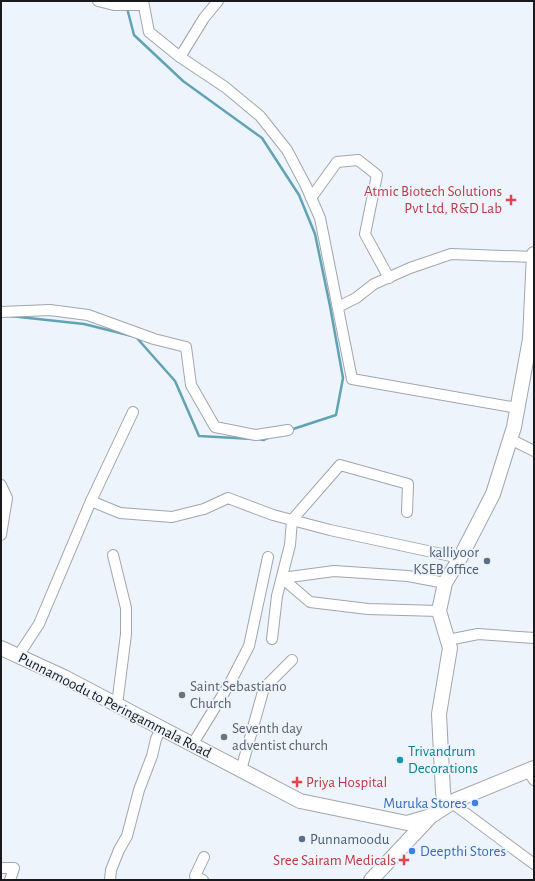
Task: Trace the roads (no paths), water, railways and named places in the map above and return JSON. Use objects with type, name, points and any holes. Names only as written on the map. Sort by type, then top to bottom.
[{"type":"main road","points":[[449,804],[443,792],[439,714],[450,648],[439,611],[445,583],[460,558],[493,494],[529,375],[534,256]]},
{"type":"main road","name":"Punnamoodu to Peringammala Road","points":[[1,648],[64,677],[300,801],[407,823],[431,816]]},
{"type":"main road","points":[[371,880],[431,816],[449,804],[456,800],[532,773]]},
{"type":"street","points":[[98,1],[114,5],[143,3],[149,32],[180,57],[224,87],[260,116],[287,150],[320,218],[352,379],[518,408]]},
{"type":"street","points":[[180,57],[204,18],[218,1]]},
{"type":"street","points":[[311,198],[337,162],[358,160],[377,175],[365,234],[389,278]]},
{"type":"street","points":[[338,307],[356,298],[374,284],[410,268],[451,254],[534,256]]},
{"type":"street","points":[[1,312],[50,310],[88,315],[154,339],[186,347],[191,385],[215,427],[256,435],[288,430]]},
{"type":"street","points":[[18,656],[39,624],[91,501],[133,412]]},
{"type":"street","points":[[510,439],[534,451]]},
{"type":"street","points":[[272,639],[277,596],[290,545],[292,520],[340,465],[408,484],[407,512]]},
{"type":"street","points":[[1,485],[7,498],[1,535]]},
{"type":"street","points":[[91,501],[120,513],[172,517],[204,509],[228,498],[273,515],[330,530],[460,558]]},
{"type":"street","points":[[114,555],[126,608],[126,634],[117,705]]},
{"type":"street","points":[[192,745],[230,683],[249,646],[268,556]]},
{"type":"street","points":[[282,578],[334,571],[408,576],[445,583]]},
{"type":"street","points":[[282,578],[310,602],[368,608],[439,611]]},
{"type":"street","points":[[448,640],[478,634],[534,638]]},
{"type":"street","points":[[241,770],[264,688],[292,660]]},
{"type":"street","points":[[110,880],[111,870],[119,850],[127,836],[139,790],[161,728]]},
{"type":"street","points":[[449,804],[534,864]]},
{"type":"street","points":[[203,880],[195,876],[204,857]]},
{"type":"street","points":[[1,868],[14,868],[10,880]]},
{"type":"waterway","points":[[127,8],[134,35],[183,81],[262,138],[299,195],[315,234],[343,378],[336,415],[290,430]]},
{"type":"waterway","points":[[10,316],[84,324],[136,337],[175,381],[199,436],[253,439]]},
{"type":"waterway","points":[[258,439],[264,440],[270,437]]},
{"type":"place","name":"Atmic Biotech Solutions Pvt Ltd, R&D Lab","points":[[511,200]]},
{"type":"place","name":"kalliyoor KSEB office","points":[[487,561]]},
{"type":"place","name":"Saint Sebastiano Church","points":[[182,695]]},
{"type":"place","name":"Seventh day adventist church","points":[[224,737]]},
{"type":"place","name":"Trivandrum Decorations","points":[[400,760]]},
{"type":"place","name":"Priya Hospital","points":[[297,782]]},
{"type":"place","name":"Muruka Stores","points":[[475,803]]},
{"type":"place","name":"Punnamoodu","points":[[302,839]]},
{"type":"place","name":"Deepthi Stores","points":[[412,851]]},
{"type":"place","name":"Sree Sairam Medicals","points":[[404,860]]}]
